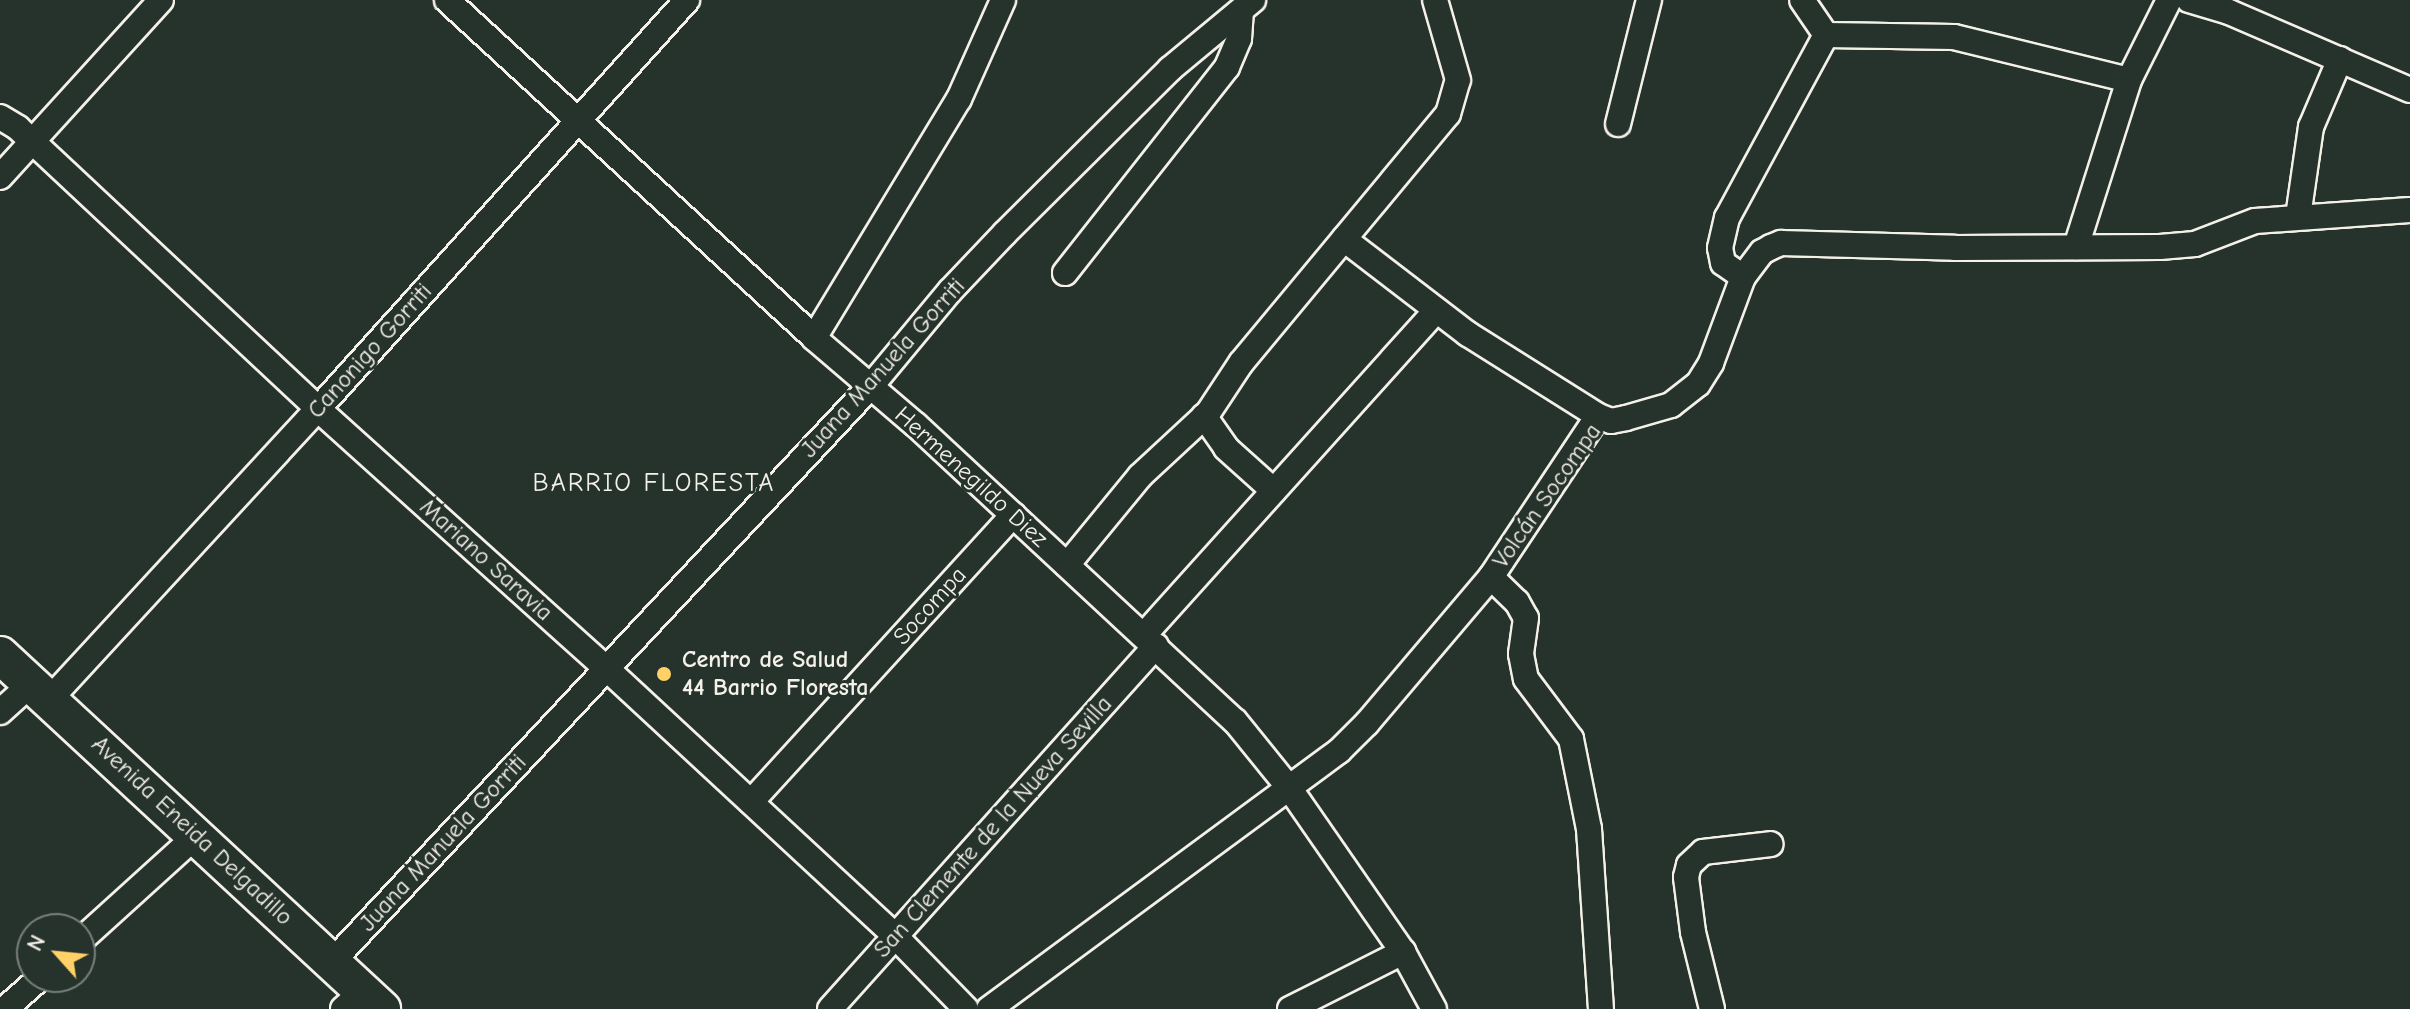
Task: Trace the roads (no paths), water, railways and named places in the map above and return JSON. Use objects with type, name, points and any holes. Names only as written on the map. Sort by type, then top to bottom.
[{"type":"main road","name":"Avenida Eneida Delgadillo","points":[[0,655],[332,962],[363,1003]]},
{"type":"street","points":[[0,177],[161,0]]},
{"type":"street","name":"Hermenegildo Diez","points":[[447,0],[1235,721],[1290,789],[1403,952],[1434,1009]]},
{"type":"street","name":"Canonigo Gorriti","points":[[0,712],[41,691],[318,409],[687,0]]},
{"type":"street","points":[[814,338],[959,99],[1003,0]]},
{"type":"street","points":[[1067,565],[1140,476],[1204,416],[1241,363],[1454,103],[1458,80],[1437,18],[1435,0]]},
{"type":"street","points":[[1618,124],[1649,0]]},
{"type":"street","points":[[1802,0],[1826,35]]},
{"type":"street","points":[[2076,247],[2129,80],[2169,0]]},
{"type":"street","points":[[2189,0],[2229,12],[2410,90]]},
{"type":"street","points":[[1065,273],[1227,67],[1237,50],[1247,5]]},
{"type":"street","name":"Juana Manuela Gorriti","points":[[332,962],[871,386],[950,291],[1005,233],[1170,69],[1247,5]]},
{"type":"street","points":[[1826,35],[1954,37],[2129,80]]},
{"type":"street","points":[[1743,277],[1723,263],[1720,248],[1727,218],[1826,35]]},
{"type":"street","points":[[2298,217],[2311,127],[2340,59]]},
{"type":"street","name":"Mariano Saravia","points":[[0,117],[32,142],[318,409],[606,668],[895,936],[966,1009]]},
{"type":"street","name":"Volcán Socompa","points":[[989,1009],[1290,789],[1367,723],[1491,577],[1598,416],[1611,421],[1626,418],[1671,405],[1686,396],[1711,363],[1743,277],[1762,252],[1781,243],[1955,248],[2185,245],[2255,221],[2410,210]]},
{"type":"street","points":[[1344,239],[1436,311],[1598,416]]},
{"type":"street","name":"San Clemente de la Nueva Sevilla","points":[[830,1009],[1150,640],[1274,491],[1436,311]]},
{"type":"street","points":[[1204,416],[1226,448],[1274,491]]},
{"type":"street","name":"Socompa","points":[[751,802],[1013,515]]},
{"type":"street","points":[[1491,577],[1526,618],[1523,671],[1535,693],[1560,721],[1573,748],[1589,829],[1601,1009]]},
{"type":"street","points":[[96,927],[197,835]]},
{"type":"street","points":[[1712,1009],[1693,932],[1686,877],[1689,865],[1703,852],[1771,844]]},
{"type":"street","points":[[1290,1009],[1403,952]]},
{"type":"street","points":[[5,1009],[23,993]]},
{"type":"place","name":"Centro de Salud 44 Barrio Floresta","points":[[664,674]]},
{"type":"district","name":"BARRIO FLORESTA","points":[[654,484]]}]
